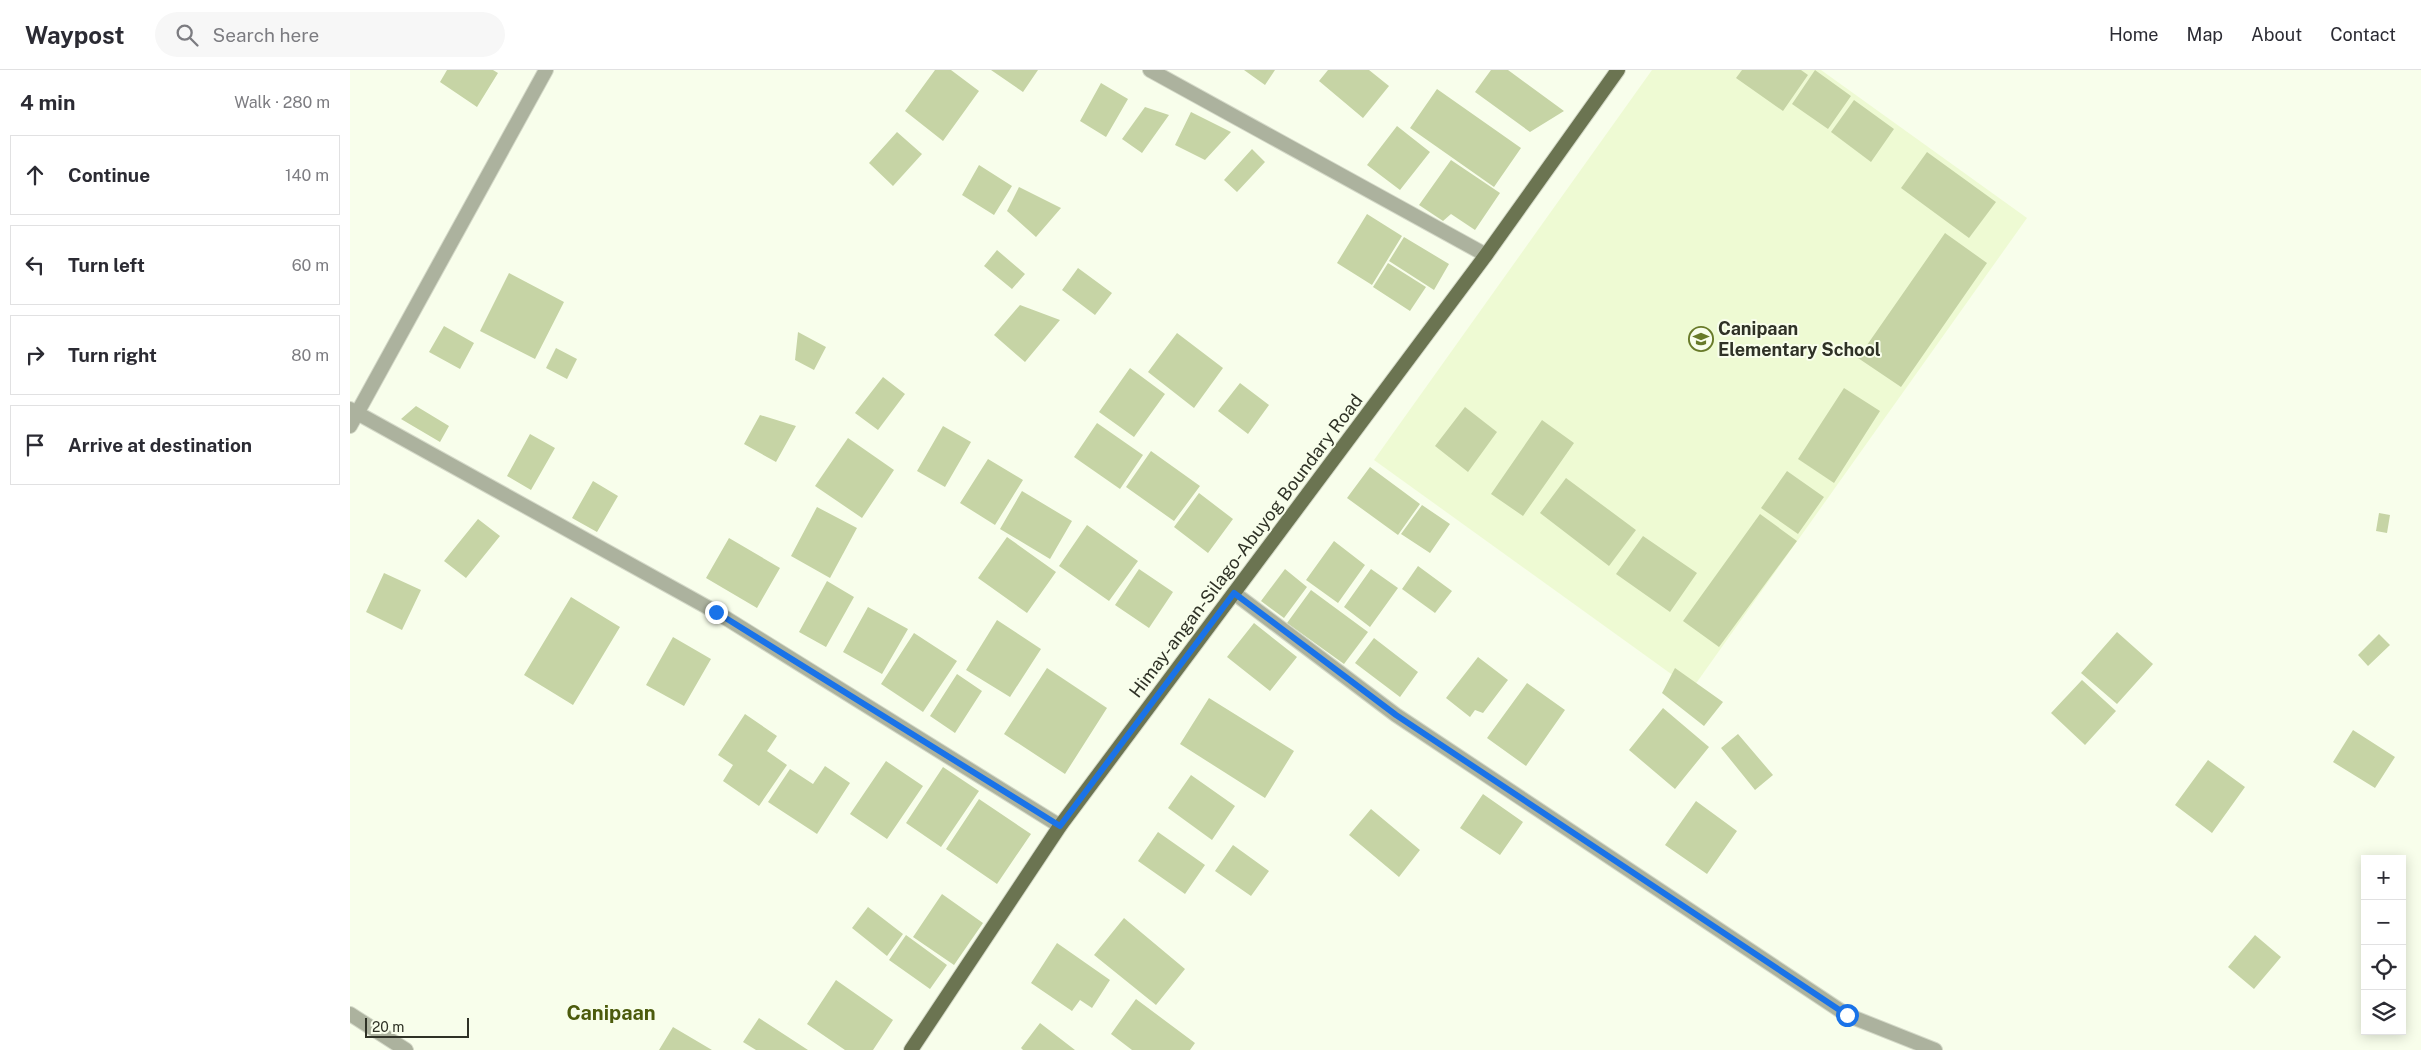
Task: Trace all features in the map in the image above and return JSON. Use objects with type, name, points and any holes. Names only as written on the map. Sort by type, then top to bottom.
[{"type":"main road","name":"Himay-angan-Silago-Abuyog Boundary Road","points":[[912,1050],[1060,826],[1486,255],[1618,70]]},
{"type":"street","points":[[350,426],[353,411],[546,70]]},
{"type":"street","points":[[1150,70],[1486,255]]},
{"type":"street","points":[[353,411],[716,612],[1060,826]]},
{"type":"street","points":[[1234,593],[1396,715],[1847,1015],[1934,1050]]},
{"type":"street","points":[[350,1014],[406,1050]]},
{"type":"shaded area","name":"Canipaan Elementary School","points":[[1652,70],[1821,70],[2027,218],[1692,689],[1374,460]]},
{"type":"building","points":[[447,70],[493,70],[498,73],[477,107],[440,82]]},
{"type":"building","points":[[935,70],[951,70],[979,91],[943,141],[905,111]]},
{"type":"building","points":[[991,70],[1038,70],[1023,92]]},
{"type":"building","points":[[1244,70],[1275,70],[1265,85]]},
{"type":"building","points":[[1328,70],[1369,70],[1389,86],[1363,118],[1319,81]]},
{"type":"building","points":[[1491,70],[1508,70],[1564,111],[1530,132],[1475,92]]},
{"type":"building","points":[[1742,70],[1801,70],[1808,75],[1783,111],[1736,78]]},
{"type":"building","points":[[1815,70],[1851,96],[1828,129],[1792,104]]},
{"type":"building","points":[[1101,83],[1128,99],[1106,137],[1080,121]]},
{"type":"building","points":[[1437,89],[1521,148],[1494,187],[1410,128]]},
{"type":"building","points":[[1854,100],[1894,129],[1871,162],[1831,132]]},
{"type":"building","points":[[1145,107],[1169,115],[1142,153],[1122,139]]},
{"type":"building","points":[[1191,112],[1231,132],[1205,160],[1175,145]]},
{"type":"building","points":[[1397,126],[1430,152],[1400,190],[1367,165]]},
{"type":"building","points":[[897,132],[922,154],[893,186],[869,163]]},
{"type":"building","points":[[1252,149],[1265,162],[1237,192],[1224,180]]},
{"type":"building","points":[[1927,152],[1996,202],[1969,238],[1901,188]]},
{"type":"building","points":[[1451,160],[1500,193],[1475,230],[1451,214],[1443,221],[1419,205]]},
{"type":"building","points":[[979,165],[1012,186],[994,215],[962,195]]},
{"type":"building","points":[[1019,187],[1061,208],[1036,237],[1007,211]]},
{"type":"building","points":[[1367,214],[1402,236],[1372,285],[1337,263]]},
{"type":"building","points":[[1945,233],[1987,263],[1901,387],[1858,358]]},
{"type":"building","points":[[1404,237],[1449,264],[1434,290],[1389,261]]},
{"type":"building","points":[[997,250],[1025,274],[1012,289],[984,266]]},
{"type":"building","points":[[1388,263],[1426,287],[1410,311],[1373,287]]},
{"type":"building","points":[[1078,268],[1112,293],[1095,315],[1062,290]]},
{"type":"building","points":[[509,273],[564,302],[535,359],[480,331]]},
{"type":"building","points":[[1020,305],[1060,320],[1025,362],[994,335]]},
{"type":"building","points":[[444,326],[474,343],[460,369],[429,352]]},
{"type":"building","points":[[798,332],[826,347],[814,370],[795,360]]},
{"type":"building","points":[[1177,333],[1223,368],[1194,408],[1148,372]]},
{"type":"building","points":[[556,348],[577,359],[567,379],[546,368]]},
{"type":"building","points":[[1130,368],[1165,394],[1134,437],[1099,412]]},
{"type":"building","points":[[883,377],[905,394],[878,430],[855,413]]},
{"type":"building","points":[[1240,383],[1269,405],[1248,434],[1218,411]]},
{"type":"building","points":[[1844,388],[1880,411],[1834,483],[1798,459]]},
{"type":"building","points":[[416,406],[449,426],[440,442],[401,419]]},
{"type":"building","points":[[1465,407],[1497,432],[1468,472],[1435,446]]},
{"type":"building","points":[[760,415],[796,426],[776,462],[744,444]]},
{"type":"building","points":[[1542,420],[1574,443],[1523,516],[1491,494]]},
{"type":"building","points":[[1097,423],[1143,455],[1120,489],[1074,457]]},
{"type":"building","points":[[943,426],[971,442],[945,487],[917,471]]},
{"type":"building","points":[[530,434],[555,448],[531,490],[507,476]]},
{"type":"building","points":[[848,438],[894,470],[862,518],[815,486]]},
{"type":"building","points":[[1151,451],[1200,486],[1174,521],[1126,487]]},
{"type":"building","points":[[988,459],[1023,480],[995,525],[960,503]]},
{"type":"building","points":[[1370,467],[1420,504],[1398,535],[1347,498]]},
{"type":"building","points":[[1787,471],[1824,497],[1798,534],[1761,508]]},
{"type":"building","points":[[1566,478],[1636,530],[1609,566],[1540,513]]},
{"type":"building","points":[[593,481],[618,496],[597,532],[572,518]]},
{"type":"building","points":[[1022,491],[1072,521],[1050,559],[1000,529]]},
{"type":"building","points":[[1199,493],[1233,519],[1208,553],[1174,527]]},
{"type":"building","points":[[1422,505],[1450,524],[1430,553],[1401,534]]},
{"type":"building","points":[[817,507],[857,528],[830,578],[791,556]]},
{"type":"building","points":[[2379,513],[2390,515],[2387,533],[2376,531]]},
{"type":"building","points":[[1760,514],[1797,541],[1719,647],[1683,621]]},
{"type":"building","points":[[478,519],[500,536],[466,578],[444,561]]},
{"type":"building","points":[[1087,525],[1138,561],[1109,601],[1059,566]]},
{"type":"building","points":[[1643,536],[1697,573],[1670,612],[1616,574]]},
{"type":"building","points":[[1007,537],[1056,572],[1027,613],[978,578]]},
{"type":"building","points":[[729,538],[780,568],[757,608],[706,578]]},
{"type":"building","points":[[1334,541],[1365,565],[1338,603],[1306,580]]},
{"type":"building","points":[[1418,566],[1452,591],[1435,613],[1402,589]]},
{"type":"building","points":[[1139,569],[1173,592],[1149,628],[1115,605]]},
{"type":"building","points":[[1285,569],[1307,587],[1284,618],[1261,601]]},
{"type":"building","points":[[1371,569],[1398,588],[1370,627],[1344,607]]},
{"type":"building","points":[[384,573],[421,590],[402,630],[366,612]]},
{"type":"building","points":[[827,581],[854,597],[826,647],[799,632]]},
{"type":"building","points":[[1311,590],[1368,632],[1344,664],[1287,623]]},
{"type":"building","points":[[571,597],[620,627],[573,705],[524,675]]},
{"type":"building","points":[[868,607],[908,629],[882,674],[843,652]]},
{"type":"building","points":[[997,620],[1041,649],[1010,697],[966,670]]},
{"type":"building","points":[[1254,623],[1297,657],[1270,691],[1227,657]]},
{"type":"building","points":[[2117,632],[2153,664],[2117,704],[2081,673]]},
{"type":"building","points":[[914,633],[957,661],[923,712],[881,684]]},
{"type":"building","points":[[2379,634],[2390,645],[2368,666],[2358,655]]},
{"type":"building","points":[[673,637],[711,659],[684,706],[646,685]]},
{"type":"building","points":[[1374,638],[1418,672],[1400,697],[1355,663]]},
{"type":"building","points":[[1478,657],[1508,680],[1483,713],[1475,710],[1470,717],[1446,698]]},
{"type":"building","points":[[1047,668],[1107,708],[1065,774],[1004,734]]},
{"type":"building","points":[[1675,668],[1723,702],[1704,726],[1662,693]]},
{"type":"building","points":[[957,674],[982,691],[955,733],[930,716]]},
{"type":"building","points":[[2082,680],[2116,711],[2085,745],[2051,713]]},
{"type":"building","points":[[1527,683],[1565,710],[1526,766],[1487,738]]},
{"type":"building","points":[[1209,698],[1294,751],[1265,798],[1180,744]]},
{"type":"building","points":[[1663,708],[1709,747],[1675,789],[1629,750]]},
{"type":"building","points":[[745,714],[777,736],[767,751],[787,765],[759,806],[723,781],[733,765],[718,755]]},
{"type":"building","points":[[2353,730],[2395,757],[2375,788],[2333,762]]},
{"type":"building","points":[[1738,734],[1773,775],[1755,790],[1721,748]]},
{"type":"building","points":[[2208,760],[2245,787],[2212,833],[2175,805]]},
{"type":"building","points":[[886,761],[923,786],[887,839],[850,814]]},
{"type":"building","points":[[825,766],[850,783],[817,834],[768,802],[790,769],[813,784]]},
{"type":"building","points":[[943,767],[979,791],[941,847],[906,823]]},
{"type":"building","points":[[1191,775],[1235,806],[1212,840],[1168,808]]},
{"type":"building","points":[[1483,794],[1523,822],[1500,855],[1460,828]]},
{"type":"building","points":[[979,799],[1031,834],[997,884],[946,849]]},
{"type":"building","points":[[1696,801],[1737,831],[1707,874],[1665,845]]},
{"type":"building","points":[[1371,809],[1420,850],[1399,877],[1349,835]]},
{"type":"building","points":[[1158,832],[1205,865],[1185,894],[1138,861]]},
{"type":"building","points":[[1233,845],[1269,871],[1251,896],[1215,871]]},
{"type":"building","points":[[942,894],[983,923],[954,965],[913,937]]},
{"type":"building","points":[[868,907],[903,934],[887,956],[852,928]]},
{"type":"building","points":[[1124,918],[1185,969],[1156,1005],[1094,955]]},
{"type":"building","points":[[906,935],[947,965],[930,989],[889,960]]},
{"type":"building","points":[[2255,935],[2281,957],[2254,989],[2228,967]]},
{"type":"building","points":[[1057,943],[1110,980],[1092,1008],[1080,1000],[1072,1011],[1031,983]]},
{"type":"building","points":[[836,980],[893,1020],[873,1050],[845,1050],[807,1024]]},
{"type":"building","points":[[1136,999],[1195,1043],[1190,1050],[1132,1050],[1111,1034]]},
{"type":"building","points":[[759,1018],[808,1050],[756,1050],[743,1042]]},
{"type":"building","points":[[1040,1023],[1075,1050],[1023,1050],[1021,1048]]},
{"type":"building","points":[[673,1027],[712,1050],[659,1050]]},
{"type":"place","name":"Canipaan Elementary School","points":[[1701,339]]},
{"type":"district","name":"Canipaan","points":[[611,1013]]},
{"type":"route","points":[[716,612],[1060,826],[1234,593],[1396,715],[1847,1015]]}]
